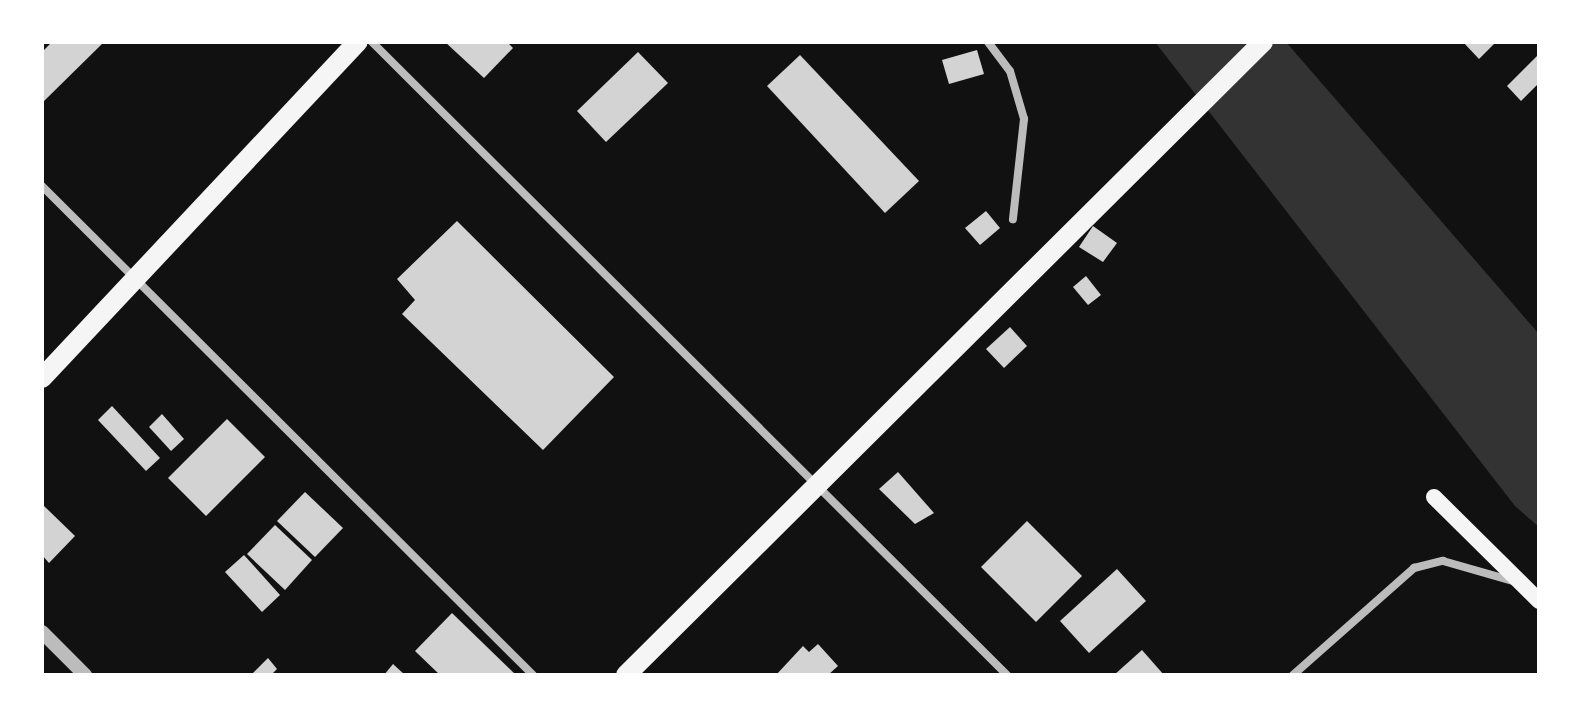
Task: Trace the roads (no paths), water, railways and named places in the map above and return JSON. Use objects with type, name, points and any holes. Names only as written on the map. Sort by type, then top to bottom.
[{"type":"main road","points":[[42,378],[358,42]]},
{"type":"main road","points":[[626,675],[1263,42]]},
{"type":"main road","points":[[1434,497],[1539,601]]},
{"type":"street","points":[[372,42],[1007,675]]},
{"type":"street","points":[[988,42],[1015,80],[1024,119],[1013,219]]},
{"type":"street","points":[[42,186],[533,675]]},
{"type":"street","points":[[1293,675],[1414,568],[1443,561],[1524,585]]},
{"type":"street","points":[[42,632],[85,675]]}]
